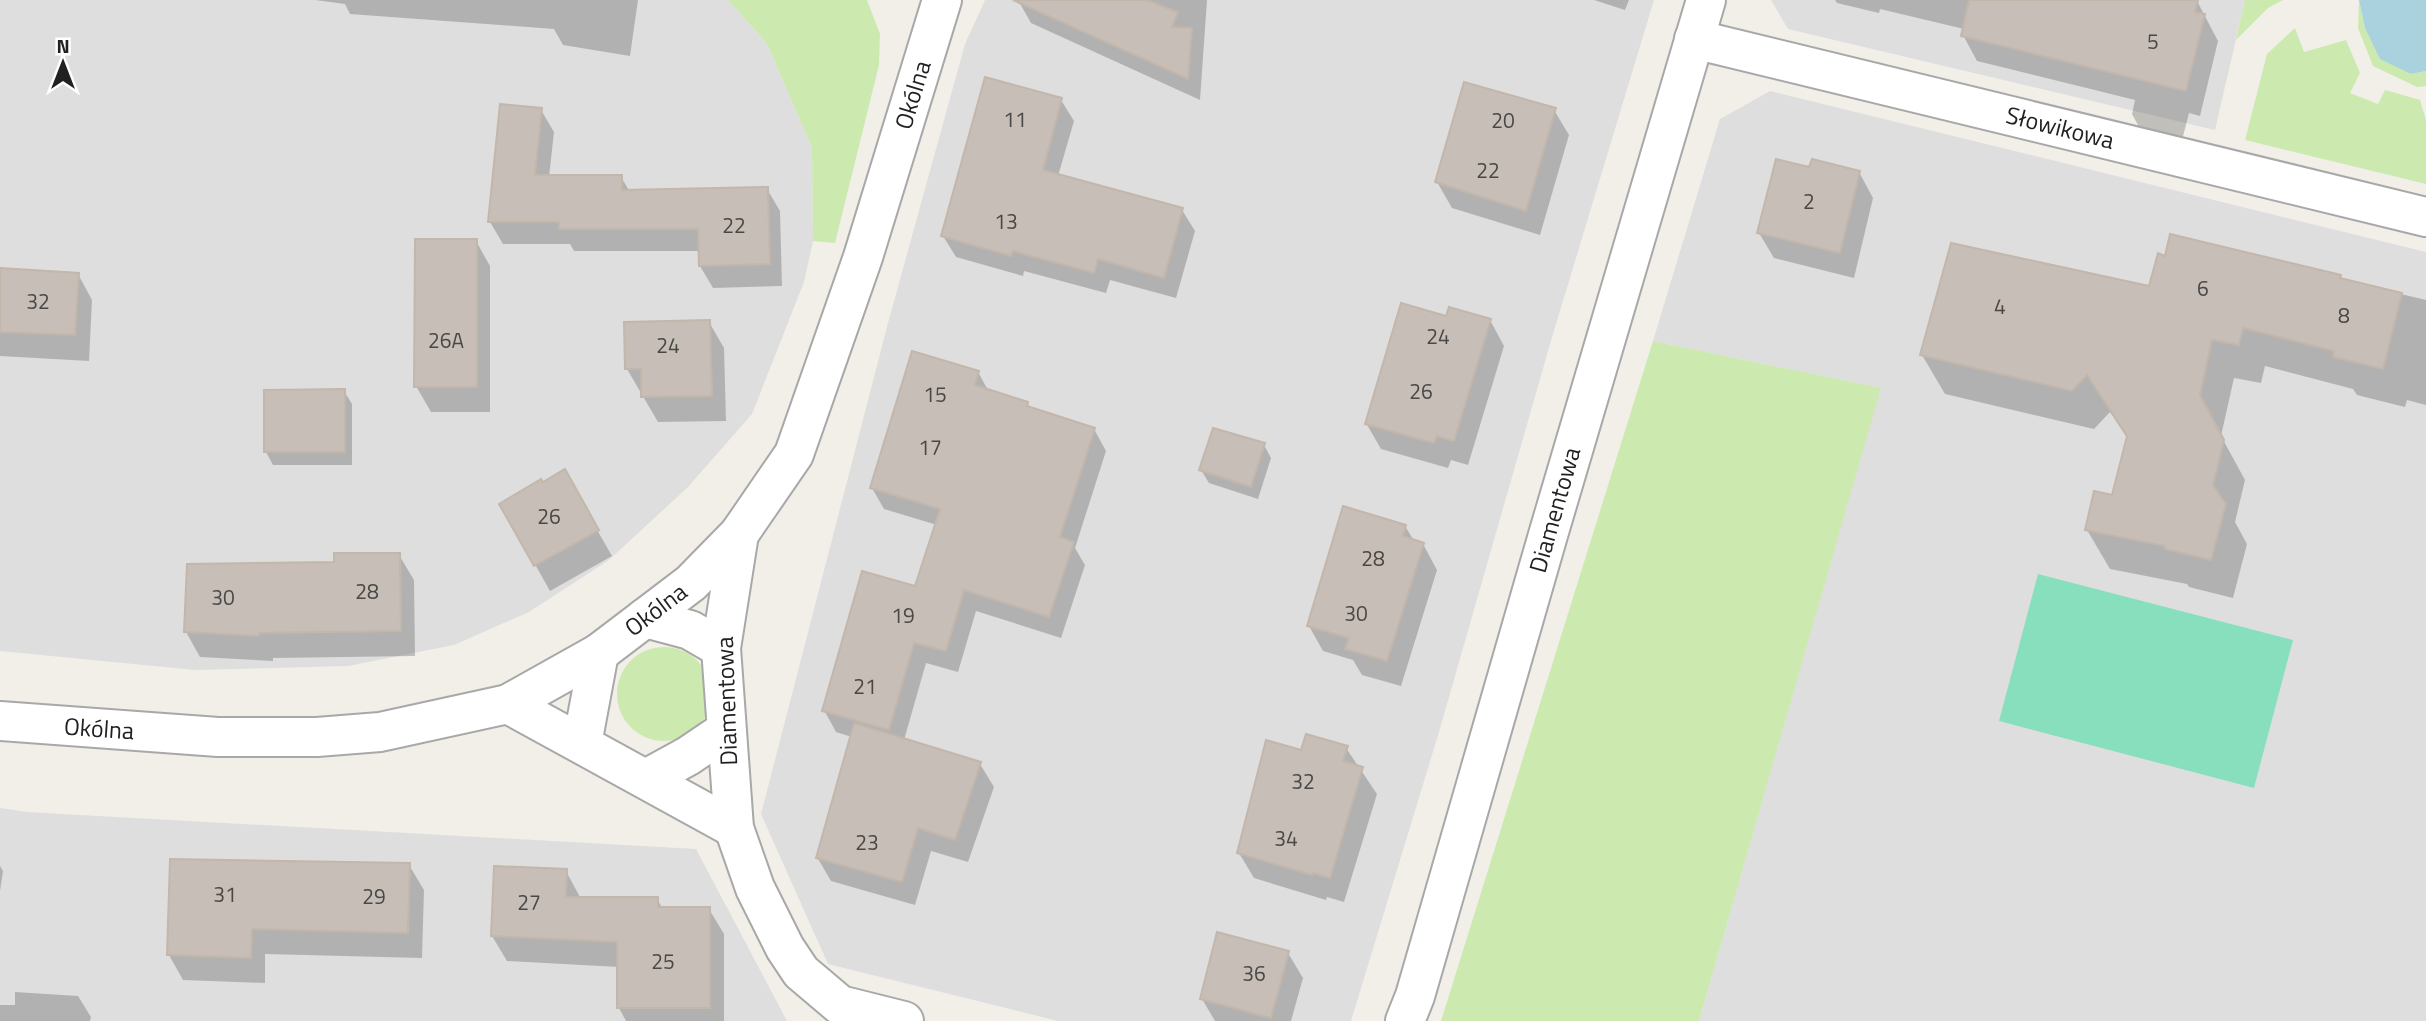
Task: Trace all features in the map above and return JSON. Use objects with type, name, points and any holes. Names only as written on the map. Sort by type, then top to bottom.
[{"type":"street","name":"Okólna","points":[[0,721],[218,737],[317,737],[380,732],[508,704],[599,653],[691,583],[739,534],[794,454],[863,257],[942,0]]},
{"type":"street","name":"Diamentowa","points":[[1405,1021],[1415,996],[1706,0]]},
{"type":"street","name":"Słowikowa","points":[[1694,39],[2426,218]]},
{"type":"street","name":"Diamentowa","points":[[739,534],[720,648],[734,828],[755,888],[785,948],[801,972],[840,1004],[904,1021]]},
{"type":"street","points":[[645,618],[690,630],[720,648]]},
{"type":"street","points":[[582,744],[599,653]]},
{"type":"street","points":[[508,704],[734,828]]},
{"type":"street","points":[[646,779],[688,756],[725,731]]},
{"type":"shaded area","points":[[0,0],[728,0],[767,44],[812,148],[813,241],[804,282],[752,414],[688,487],[609,560],[529,612],[454,645],[348,666],[195,670],[0,651]]},
{"type":"shaded area","points":[[985,0],[1654,0],[1550,344],[1439,732],[1351,1021],[1058,1021],[828,964],[761,814],[888,323],[965,44]]},
{"type":"shaded area","points":[[1771,0],[2245,0],[2215,130],[1788,29]]},
{"type":"shaded area","points":[[1770,91],[2426,252],[2426,1021],[1699,1021],[1880,388],[1653,341],[1720,119]]},
{"type":"shaded area","points":[[0,808],[27,812],[696,849],[787,1021],[0,1021]]},
{"type":"green space","points":[[728,0],[867,0],[880,34],[879,65],[835,243],[813,241],[812,148],[767,44]]},
{"type":"green space","points":[[2245,0],[2283,0],[2268,8],[2236,40]]},
{"type":"green space","points":[[2359,0],[2365,28],[2411,74],[2426,71],[2426,86],[2417,87],[2373,66],[2358,28]]},
{"type":"green space","points":[[2295,28],[2304,52],[2346,40],[2360,73],[2350,93],[2378,104],[2385,90],[2420,100],[2426,120],[2426,184],[2245,140],[2267,54]]},
{"type":"green space","points":[[1653,341],[1881,388],[1699,1021],[1441,1021]]},
{"type":"green space","points":[[2038,574],[2293,640],[2254,788],[1999,721]]},
{"type":"green space","points":[[664,647],[682,650],[697,661],[708,676],[711,694],[708,712],[697,727],[682,738],[664,741],[646,738],[631,727],[620,712],[617,694],[620,676],[631,661],[646,650]]},
{"type":"water","points":[[2359,0],[2426,0],[2426,71],[2411,74],[2380,59],[2365,28]]},
{"type":"building","points":[[1013,0],[1147,0],[1178,12],[1172,27],[1192,28],[1188,79]]},
{"type":"building","points":[[1969,0],[2198,0],[2195,12],[2205,14],[2186,91],[1961,36]]},
{"type":"building","points":[[985,77],[1062,98],[1043,170],[1183,208],[1164,278],[1098,259],[1094,273],[1013,251],[1011,256],[941,236]]},
{"type":"building","points":[[1464,82],[1556,108],[1526,211],[1435,182]]},
{"type":"building","points":[[500,104],[542,108],[535,175],[622,175],[622,190],[768,187],[770,264],[699,266],[698,229],[559,229],[559,222],[488,222]]},
{"type":"building","points":[[1776,159],[1809,167],[1812,159],[1860,171],[1840,253],[1757,233]]},
{"type":"building","points":[[2170,234],[2341,275],[2340,278],[2402,293],[2383,369],[2333,357],[2334,351],[2243,328],[2239,345],[2212,340],[2200,395],[2224,440],[2213,485],[2226,504],[2211,560],[2165,549],[2165,546],[2085,530],[2094,491],[2112,495],[2127,436],[2087,375],[2072,391],[1920,355],[1951,243],[2149,286],[2158,253],[2165,256]]},
{"type":"building","points":[[415,239],[477,239],[477,387],[414,387]]},
{"type":"building","points":[[0,268],[79,273],[75,335],[0,332]]},
{"type":"building","points":[[1401,303],[1446,316],[1449,307],[1491,319],[1454,441],[1437,436],[1434,443],[1365,424]]},
{"type":"building","points":[[710,320],[712,396],[641,397],[641,369],[625,369],[624,322]]},
{"type":"building","points":[[912,351],[979,371],[975,385],[1028,402],[1027,406],[1095,428],[1060,537],[1074,542],[1049,617],[964,590],[946,651],[914,643],[889,730],[822,711],[862,571],[915,586],[940,509],[870,488]]},
{"type":"building","points":[[345,389],[345,452],[264,452],[264,390]]},
{"type":"building","points":[[1213,428],[1265,443],[1251,487],[1199,470]]},
{"type":"building","points":[[565,469],[599,530],[534,566],[499,504],[541,479],[543,482]]},
{"type":"building","points":[[1343,506],[1406,525],[1403,536],[1424,543],[1387,661],[1345,649],[1349,638],[1307,626]]},
{"type":"building","points":[[334,553],[400,553],[401,631],[259,633],[259,636],[184,632],[187,564],[334,562]]},
{"type":"building","points":[[854,723],[981,762],[955,840],[918,828],[902,882],[816,858]]},
{"type":"building","points":[[1306,734],[1348,746],[1343,761],[1363,767],[1330,878],[1237,853],[1266,740],[1301,750]]},
{"type":"building","points":[[170,859],[410,863],[408,933],[252,929],[251,958],[167,955]]},
{"type":"building","points":[[494,866],[567,869],[566,897],[658,897],[658,907],[710,907],[710,1008],[617,1008],[617,942],[491,936]]},
{"type":"building","points":[[1217,932],[1289,951],[1271,1018],[1200,999]]}]
